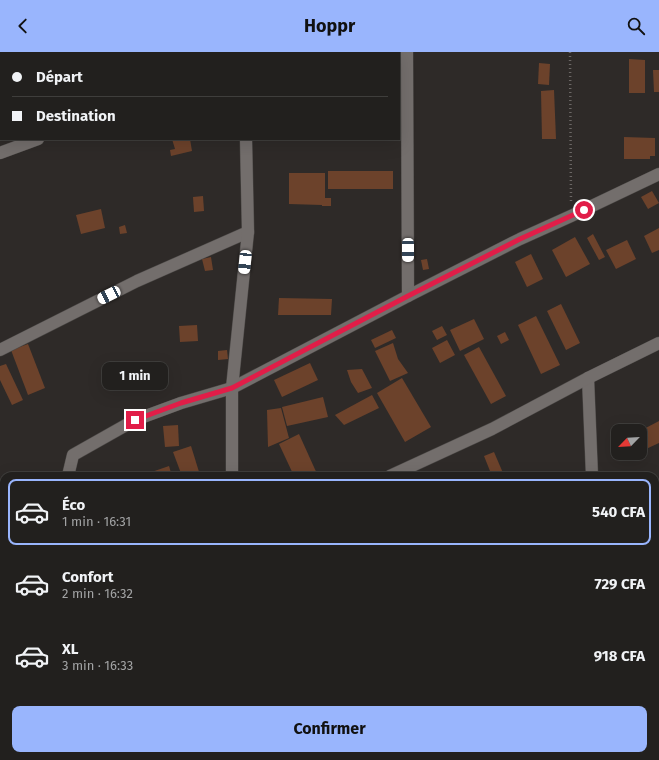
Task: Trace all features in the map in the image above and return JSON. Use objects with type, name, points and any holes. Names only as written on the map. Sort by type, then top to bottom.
[{"type":"street","points":[[407,52],[408,296]]},
{"type":"street","points":[[0,153],[35,140]]},
{"type":"street","points":[[232,472],[232,388],[248,232],[246,140]]},
{"type":"street","points":[[69,472],[73,455],[135,420],[181,403],[232,388],[520,239],[659,174]]},
{"type":"street","points":[[0,350],[137,281],[248,232]]},
{"type":"street","points":[[399,472],[492,429],[588,378],[659,343]]},
{"type":"street","points":[[588,378],[592,472]]},
{"type":"path","points":[[570,52],[571,216]]},
{"type":"building","points":[[629,59],[645,60],[645,93],[629,93]]},
{"type":"building","points":[[539,63],[550,64],[549,85],[538,84]]},
{"type":"building","points":[[653,70],[659,70],[659,92],[654,92]]},
{"type":"building","points":[[554,90],[556,139],[542,139],[541,91]]},
{"type":"building","points":[[624,137],[655,138],[655,156],[650,156],[650,159],[624,159]]},
{"type":"building","points":[[172,140],[190,140],[192,151],[171,156],[170,150],[175,149]]},
{"type":"building","points":[[328,171],[393,171],[393,189],[328,189]]},
{"type":"building","points":[[289,173],[325,173],[325,198],[331,198],[331,206],[289,204]]},
{"type":"building","points":[[652,191],[659,203],[648,209],[641,197]]},
{"type":"building","points":[[203,196],[204,211],[194,212],[193,197]]},
{"type":"building","points":[[101,209],[105,228],[81,234],[76,215]]},
{"type":"building","points":[[125,225],[127,233],[120,234],[119,227]]},
{"type":"building","points":[[659,228],[659,250],[652,253],[644,236]]},
{"type":"building","points":[[593,234],[605,257],[599,260],[587,238]]},
{"type":"building","points":[[575,237],[590,264],[566,277],[552,250]]},
{"type":"building","points":[[627,240],[636,259],[616,269],[606,250]]},
{"type":"building","points":[[531,254],[543,279],[527,287],[515,262]]},
{"type":"building","points":[[211,257],[213,270],[205,271],[202,259]]},
{"type":"building","points":[[427,259],[429,269],[423,270],[421,260]]},
{"type":"building","points":[[279,298],[332,299],[331,315],[278,315]]},
{"type":"building","points":[[561,304],[580,343],[566,350],[547,311]]},
{"type":"building","points":[[536,316],[560,365],[541,374],[518,325]]},
{"type":"building","points":[[474,319],[484,339],[460,351],[450,330]]},
{"type":"building","points":[[197,325],[198,341],[180,342],[179,326]]},
{"type":"building","points":[[442,326],[447,335],[437,340],[432,331]]},
{"type":"building","points":[[392,330],[396,338],[375,348],[371,340]]},
{"type":"building","points":[[505,332],[509,340],[501,344],[497,336]]},
{"type":"building","points":[[447,340],[455,355],[440,363],[432,348]]},
{"type":"building","points":[[393,343],[398,359],[408,373],[390,381],[375,351]]},
{"type":"building","points":[[28,344],[45,388],[28,395],[11,350]]},
{"type":"building","points":[[479,347],[506,396],[491,404],[464,355]]},
{"type":"building","points":[[227,350],[228,359],[218,360],[218,351]]},
{"type":"building","points":[[310,363],[318,380],[282,397],[274,380]]},
{"type":"building","points":[[6,364],[23,400],[12,405],[0,380],[0,366]]},
{"type":"building","points":[[362,369],[372,388],[358,393],[351,382],[347,370]]},
{"type":"building","points":[[402,378],[431,427],[405,442],[377,393]]},
{"type":"building","points":[[372,395],[379,408],[344,425],[335,415]]},
{"type":"building","points":[[323,397],[328,417],[287,426],[282,407]]},
{"type":"building","points":[[281,408],[289,438],[268,447],[267,410]]},
{"type":"building","points":[[659,421],[659,443],[647,449],[647,427]]},
{"type":"building","points":[[178,425],[179,446],[165,447],[163,426]]},
{"type":"building","points":[[299,434],[316,472],[292,472],[279,444]]},
{"type":"building","points":[[191,446],[199,472],[180,472],[173,452]]},
{"type":"building","points":[[494,452],[503,472],[490,472],[484,456]]},
{"type":"building","points":[[169,466],[171,472],[152,472]]},
{"type":"route","points":[[135,420],[181,403],[232,388],[520,239],[584,210]]}]
